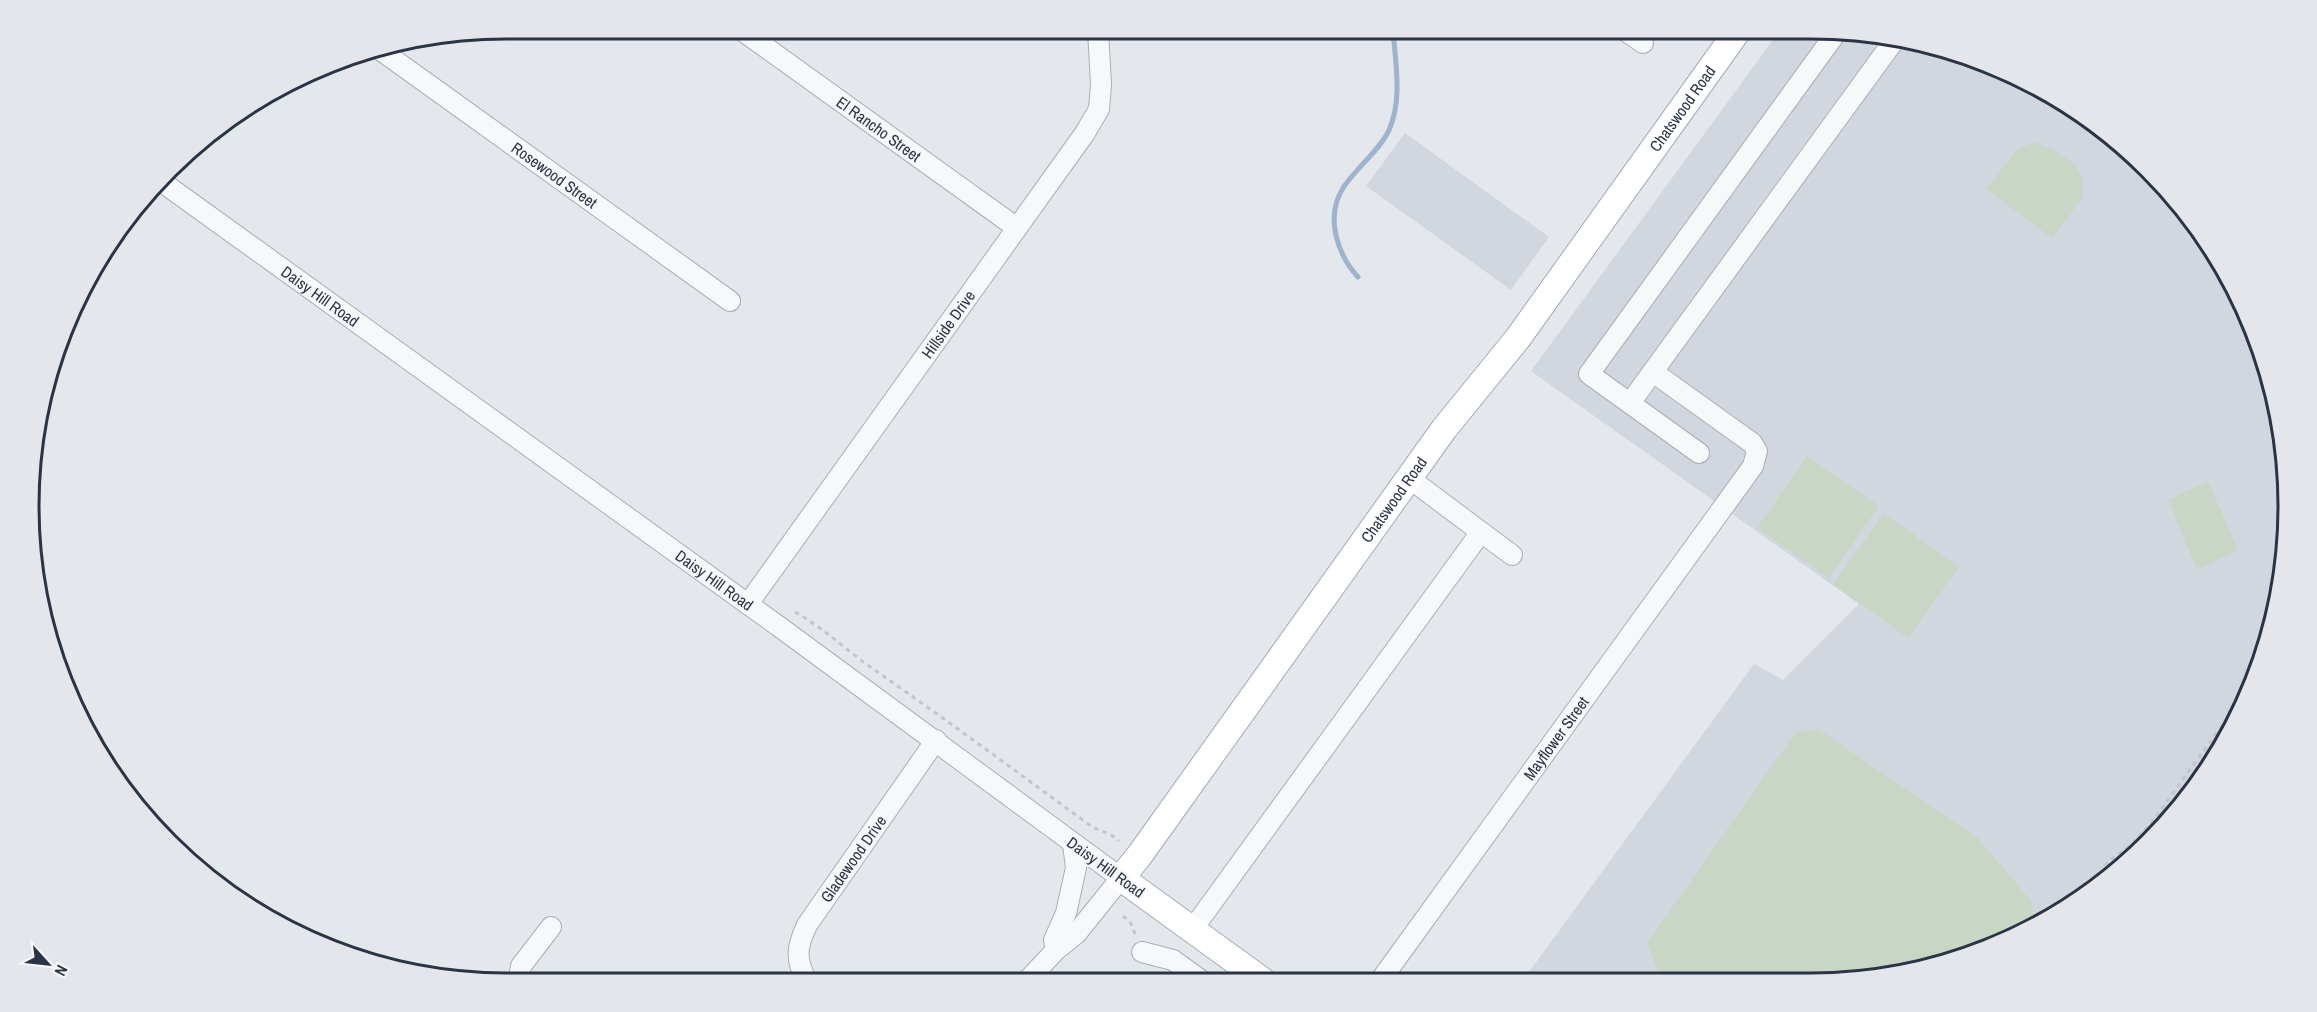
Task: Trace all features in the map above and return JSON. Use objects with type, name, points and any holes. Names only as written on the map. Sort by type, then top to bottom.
[{"type":"main road","name":"Chatswood Road","points":[[1120,879],[1139,856],[1444,429],[1518,338],[1734,39]]},
{"type":"main road","name":"Daisy Hill Road","points":[[1120,879],[1252,973]]},
{"type":"street","name":"El Rancho Street","points":[[755,39],[1017,228]]},
{"type":"street","name":"Hillside Drive","points":[[748,604],[1100,109],[1099,39]]},
{"type":"street","points":[[1638,39],[1643,43]]},
{"type":"street","points":[[1699,453],[1589,374],[1831,40]]},
{"type":"street","points":[[1630,403],[1890,46]]},
{"type":"street","name":"Rosewood Street","points":[[386,55],[730,301]]},
{"type":"street","name":"Daisy Hill Road","points":[[167,186],[936,740],[1120,879]]},
{"type":"street","name":"Mayflower Street","points":[[1386,973],[1753,466],[1757,450],[1752,443],[1653,372]]},
{"type":"street","points":[[1409,478],[1512,555]]},
{"type":"street","points":[[1192,930],[1481,532]]},
{"type":"street","name":"Gladewood Drive","points":[[803,973],[800,968],[798,945],[807,925],[936,740]]},
{"type":"street","points":[[1056,950],[1054,940],[1066,914],[1076,868],[1072,844]]},
{"type":"street","name":"Chatswood Road","points":[[1034,973],[1056,950],[1076,934],[1120,879]]},
{"type":"street","points":[[520,973],[521,966],[550,927]]},
{"type":"street","points":[[1143,952],[1173,960],[1191,973]]},
{"type":"path","points":[[795,612],[1091,826],[1115,836],[1119,841]]},
{"type":"path","points":[[2104,869],[2108,862],[2132,844],[2152,822],[2227,718]]},
{"type":"path","points":[[1124,916],[1130,922],[1143,952]]},
{"type":"shaded area","points":[[1774,39],[1842,40],[1902,48],[1961,64],[2018,87],[2045,102],[2095,136],[2119,155],[2162,198],[2199,247],[2230,299],[2253,356],[2262,385],[2274,445],[2277,475],[2277,537],[2269,597],[2262,627],[2230,713],[2215,740],[2181,790],[2162,814],[2119,857],[2070,894],[2018,925],[1961,948],[1902,964],[1842,972],[1528,973],[1754,664],[1783,680],[1859,604],[1531,371]]},
{"type":"shaded area","points":[[1405,133],[1549,237],[1511,290],[1366,186]]},
{"type":"green space","points":[[2034,142],[2054,150],[2075,164],[2083,180],[2082,199],[2052,238],[1986,189],[2018,149]]},
{"type":"green space","points":[[1807,456],[1879,506],[1829,578],[1757,528]]},
{"type":"green space","points":[[2208,481],[2238,550],[2197,570],[2168,500]]},
{"type":"green space","points":[[1884,513],[1959,567],[1908,638],[1833,584]]},
{"type":"green space","points":[[1818,729],[1978,838],[2031,901],[2034,916],[2018,925],[1961,948],[1932,957],[1872,969],[1811,973],[1661,973],[1658,971],[1647,943],[1795,733]]},
{"type":"waterway","points":[[1358,277],[1339,246],[1334,223],[1335,211],[1343,188],[1389,130],[1397,93],[1394,39]]}]
